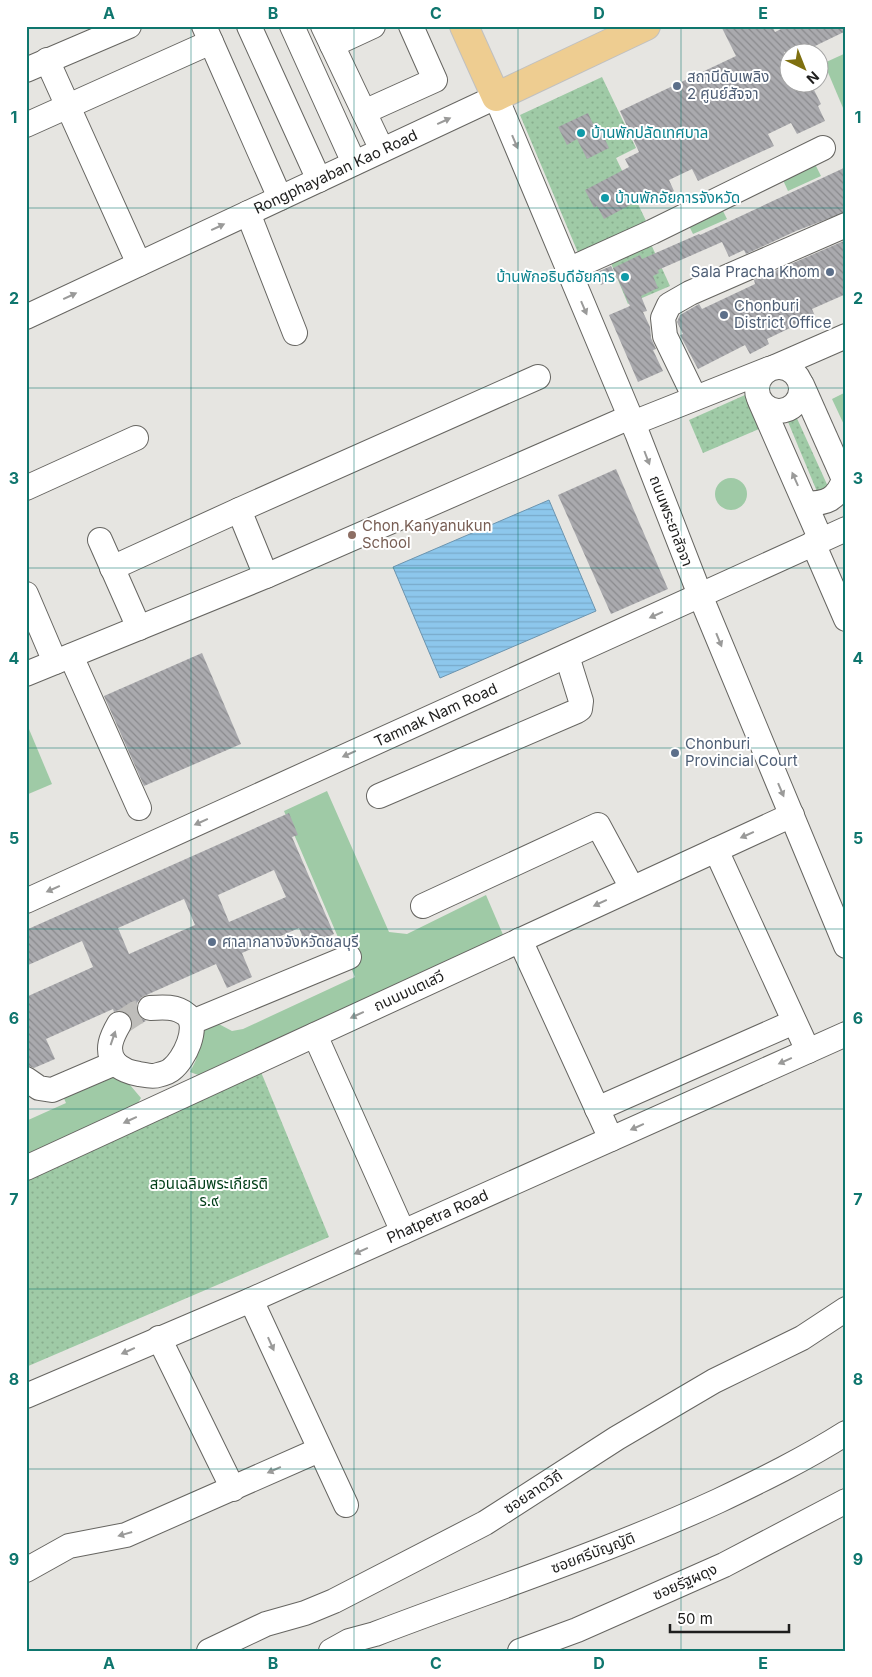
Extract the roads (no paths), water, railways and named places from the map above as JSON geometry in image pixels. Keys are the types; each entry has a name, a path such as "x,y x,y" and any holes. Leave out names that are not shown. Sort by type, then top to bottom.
{"main road":[{"path":"464,26 496,97"},
{"name":"Rongphayaban Kao Road","path":"496,97 646,26"}],"street":[{"path":"129,26 37,65 68,106 139,264"},
{"path":"249,26 319,180"},
{"path":"292,26 354,163"},
{"path":"373,26 328,35 382,150"},
{"path":"364,112 435,80 411,26"},
{"path":"26,125 68,106 207,34 280,198"},
{"name":"Rongphayaban Kao Road","path":"26,317 496,97"},
{"name":"ถนนพระยาสัจจา","path":"496,97 631,420 700,595 846,946"},
{"path":"568,270 652,232 823,148"},
{"path":"248,213 295,333"},
{"path":"695,398 665,336 662,318 669,305 690,293 846,225"},
{"path":"26,674 266,576 631,420 695,398 772,368 846,336"},
{"path":"806,504 822,503 832,499 845,482 800,378 790,368 772,368 759,379 757,394 806,504 817,542 846,619"},
{"path":"112,568 538,378"},
{"path":"760,401 765,407 772,410 787,410 799,400 802,385"},
{"path":"26,488 136,438"},
{"path":"239,510 266,576"},
{"name":"Tamnak Nam Road","path":"26,901 846,529"},
{"path":"100,540 139,628"},
{"path":"26,594 63,659 139,808"},
{"path":"379,796 580,709 581,701 566,656"},
{"name":"ถนนมนตเสวี","path":"26,1168 792,815"},
{"path":"423,906 598,825 632,888"},
{"path":"716,850 808,1051"},
{"path":"520,940 611,1139"},
{"path":"192,1022 348,957"},
{"path":"26,1079 39,1088 52,1090 125,1068 156,1076 172,1069 181,1059 189,1043 192,1022 187,1015 178,1010 163,1007 150,1008"},
{"path":"597,1109 794,1022"},
{"path":"120,1024 113,1034 110,1045 111,1055 148,1088 157,1107"},
{"name":"Phatpetra Road","path":"26,1396 251,1300 846,1034"},
{"path":"314,1035 403,1232"},
{"path":"181,1059 180,1070 190,1092"},
{"path":"251,1300 346,1505"},
{"name":"ซอยลาดวิถี","path":"208,1651 266,1624 305,1613 334,1601 485,1523 617,1438 714,1381 802,1338 846,1309"},
{"path":"159,1338 233,1489"},
{"name":"ซอยศรีบัญญัติ","path":"331,1651 349,1642 659,1528 756,1483 846,1433"},
{"path":"26,1570 69,1546 126,1535 319,1450"},
{"name":"ซอยรัฐผดุง","path":"520,1651 577,1630 724,1565 846,1501"}],"water":[{"path":"549,500 596,611 440,678 393,567"}],"tunnel":[{"path":"119,1024 136,1013 150,1008"}],"place":[{"name":"สถานีดับเพลิง 2 ศูนย์สัจจา","path":"677,86"},
{"name":"บ้านพักปลัดเทศบาล","path":"581,133"},
{"name":"บ้านพักอัยการจังหวัด","path":"605,198"},
{"name":"Sala Pracha Khom","path":"830,272"},
{"name":"บ้านพักอธิบดีอัยการ","path":"625,277"},
{"name":"Chonburi District Office","path":"724,315"},
{"name":"Chon Kanyanukun School","path":"352,535"},
{"name":"Chonburi Provincial Court","path":"675,753"},
{"name":"ศาลากลางจังหวัดชลบุรี","path":"212,942"}],"park label":[{"name":"สวนเฉลิมพระเกียรติ ร.๙","path":"209,1192"}]}
